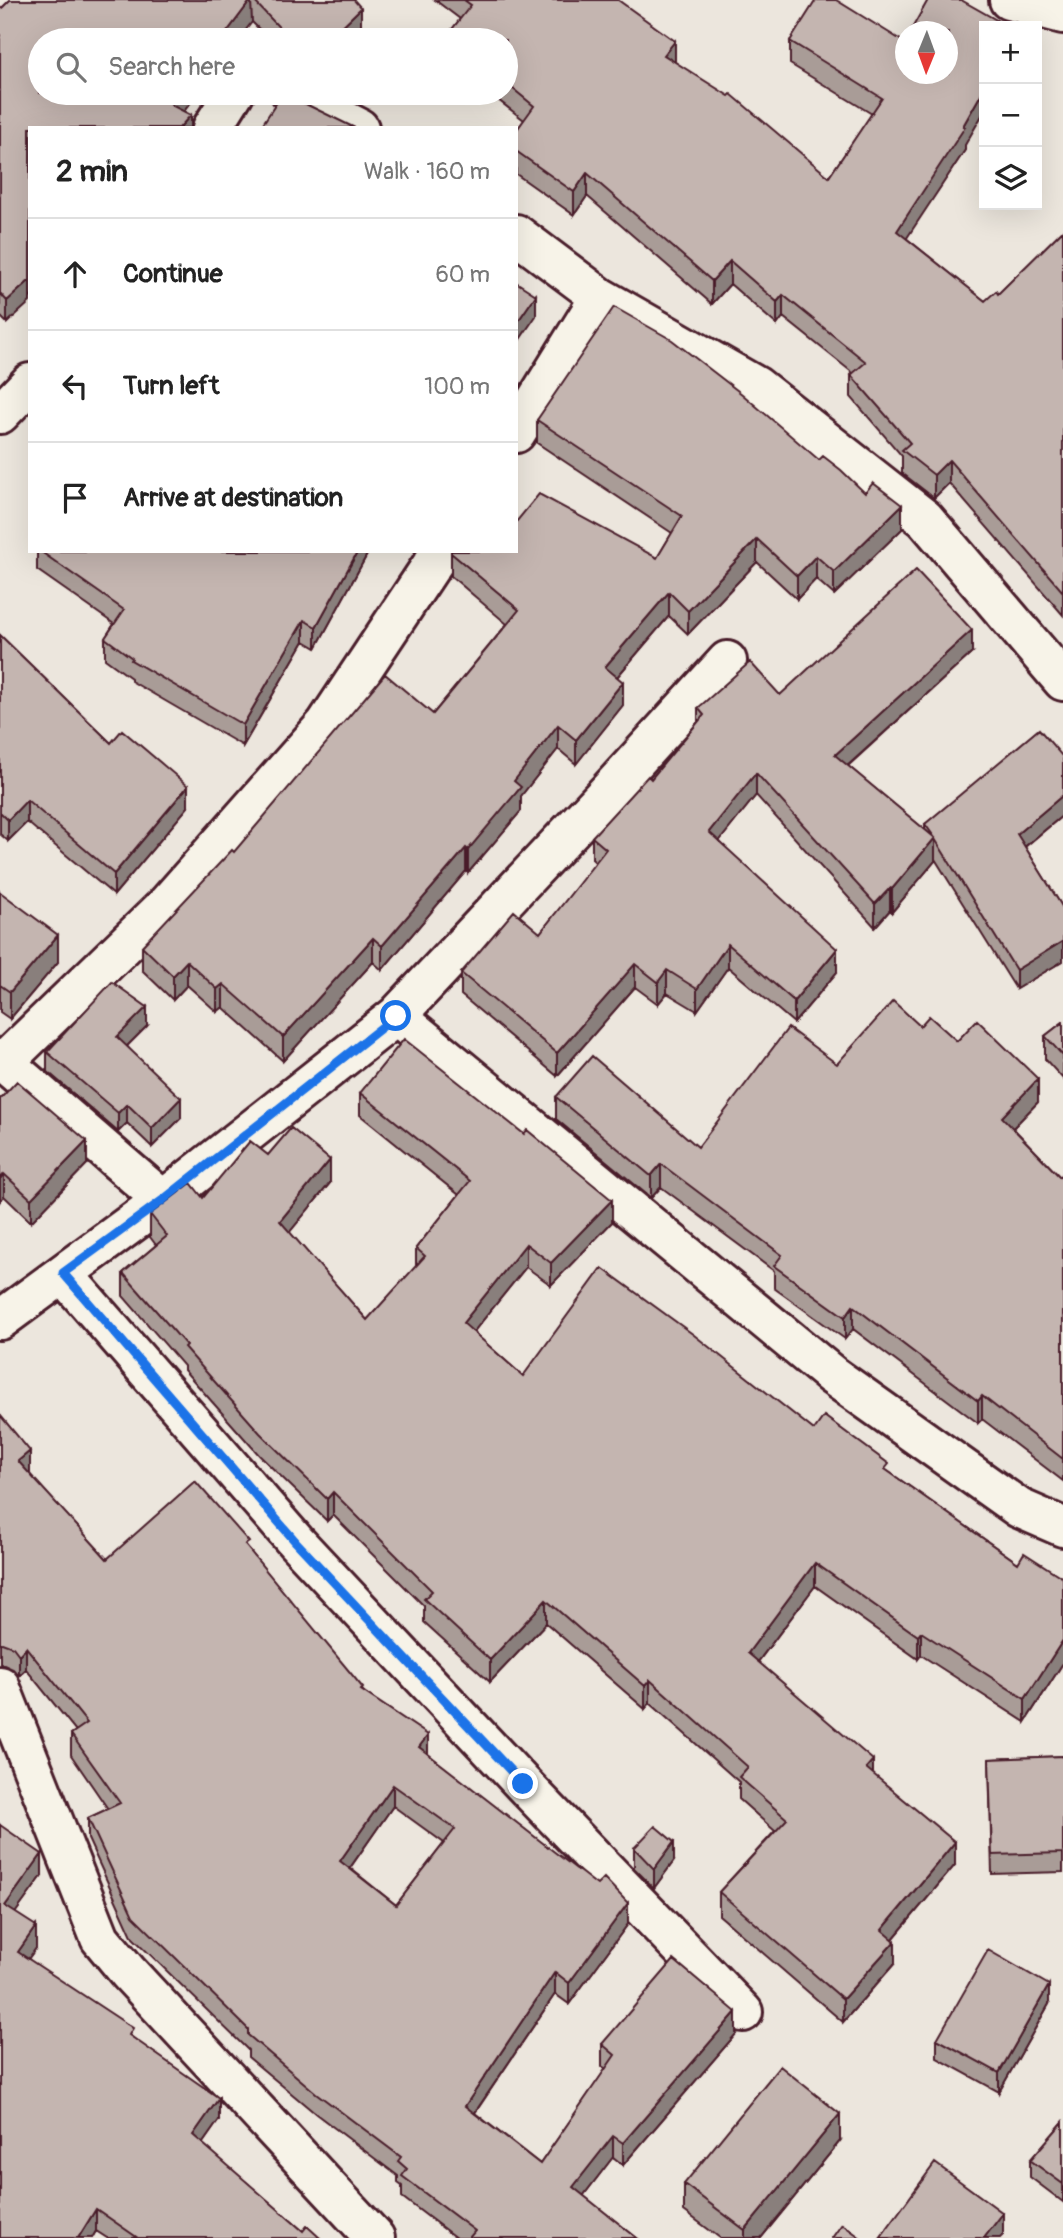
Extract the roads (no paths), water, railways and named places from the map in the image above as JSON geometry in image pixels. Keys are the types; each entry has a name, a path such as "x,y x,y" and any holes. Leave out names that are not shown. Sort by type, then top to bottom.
{"street":[{"path":"1009,0 1063,14"},
{"path":"213,126 226,105"},
{"path":"314,105 355,126"},
{"path":"518,235 600,296 756,386 925,519 1063,681"},
{"path":"518,430 600,296"},
{"path":"0,414 28,385"},
{"path":"163,1200 2,1061 164,907 326,724 440,553"},
{"path":"0,1320 163,1200 396,1016 727,661"},
{"path":"396,1016 832,1376 1018,1508 1063,1527"},
{"path":"63,1273 296,1542 523,1784 743,2012"},
{"path":"0,1686 100,1938 128,1972 375,2238"}]}
